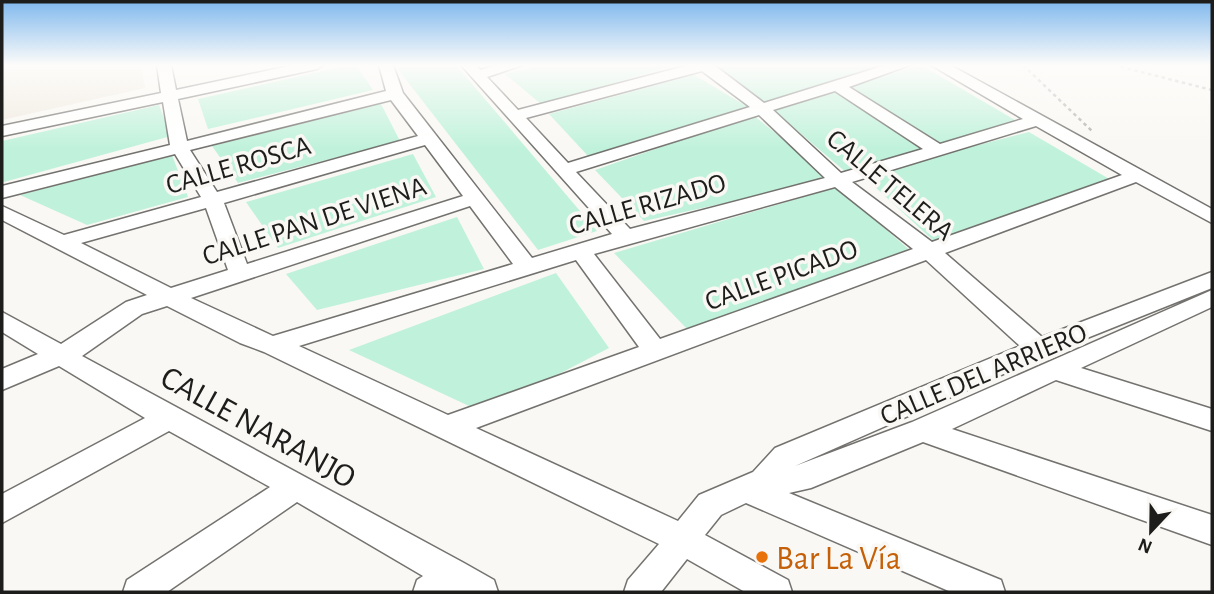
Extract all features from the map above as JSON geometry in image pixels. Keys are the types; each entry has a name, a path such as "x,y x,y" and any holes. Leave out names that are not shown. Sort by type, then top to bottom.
{"street":[{"path":"2,131 179,93"},
{"path":"493,93 626,237"},
{"path":"514,117 603,93"},
{"name":"CALLE TELERA","path":"741,93 838,180 929,251 1047,359"},
{"path":"563,170 809,93"},
{"path":"848,93 937,150"},
{"path":"988,93 1212,217"},
{"path":"2,192 395,94 527,267"},
{"path":"168,95 179,147 212,200 240,273"},
{"name":"CALLE RIZADO","path":"273,345 626,237 838,180 1038,120"},
{"name":"CALLE ROSCA","path":"62,242 428,139"},
{"name":"CALLE PICADO","path":"444,428 1138,175"},
{"name":"CALLE PAN DE VIENA","path":"2,380 78,347 134,307 475,198"},
{"path":"2,212 249,337 273,345 684,540 776,592"},
{"path":"581,251 656,352"},
{"name":"CALLE DEL ARRIERO","path":"754,484 801,478 922,430 1047,359 1212,280"},
{"name":"CALLE DEL ARRIERO","path":"640,592 710,505 754,484 785,457 1212,298"},
{"name":"CALLE NARANJO","path":"2,321 169,418 296,486 441,583 482,592"},
{"path":"1047,359 1212,419"},
{"path":"2,509 169,418"},
{"path":"922,430 1212,530"},
{"path":"754,484 989,592"},
{"path":"139,592 296,486"}],"path":[{"path":"1052,93 1098,137"}],"shaded area":[{"path":"2,93 124,93 2,120"}],"green space":[{"path":"226,93 361,93 208,129 198,99"},
{"path":"416,93 480,93 597,231 538,250"},
{"path":"527,93 580,93 541,104"},
{"path":"628,93 724,93 748,107 589,157 549,114"},
{"path":"748,93 810,93 765,106"},
{"path":"827,93 968,93 1020,123 848,174 772,109"},
{"path":"381,104 400,141 238,183 212,146"},
{"path":"159,105 171,136 4,182 2,178 2,141"},
{"path":"753,115 833,179 644,221 595,170"},
{"path":"1029,132 1111,180 936,243 862,175"},
{"path":"413,154 436,197 278,248 246,202"},
{"path":"172,155 188,197 87,225 20,195"},
{"path":"837,187 913,253 688,330 614,253"},
{"path":"457,217 484,269 317,310 286,274"},
{"path":"556,273 609,348 484,413 349,350"}],"place":[{"name":"Bar La Vía","path":"762,557"}]}
